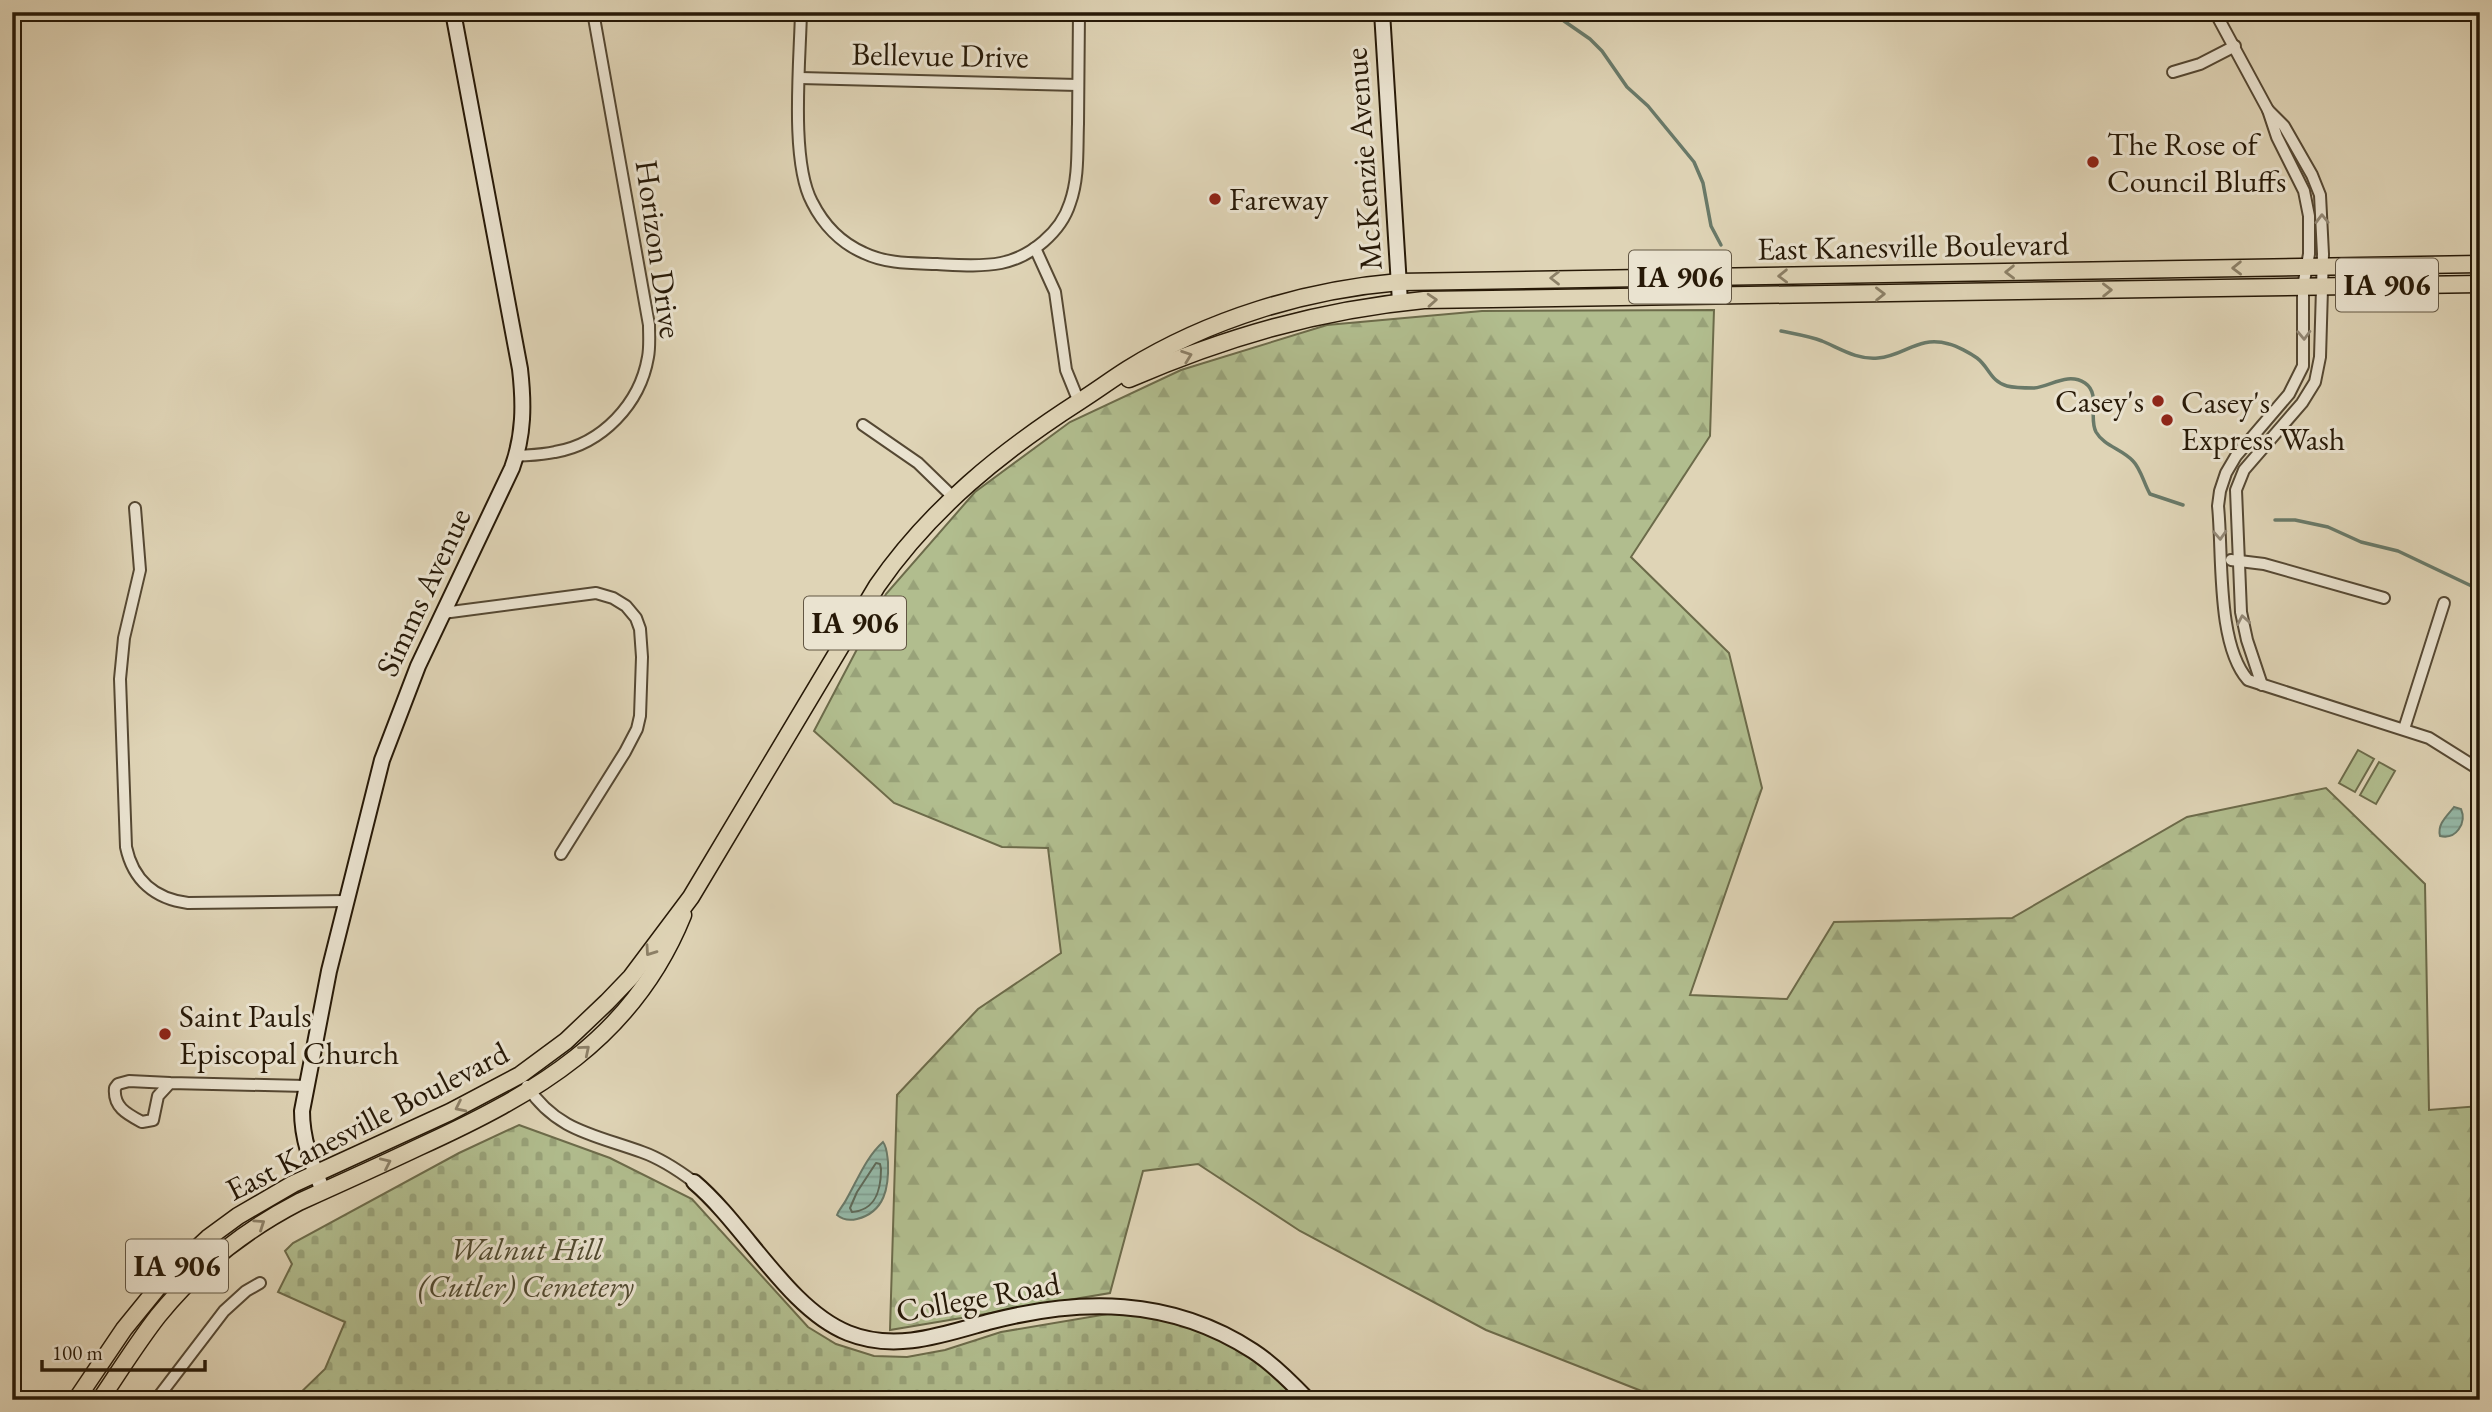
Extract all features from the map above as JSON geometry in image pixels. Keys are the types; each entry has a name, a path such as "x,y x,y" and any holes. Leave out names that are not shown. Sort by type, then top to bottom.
{"main road":[{"name":"East Kanesville Boulevard","path":"76,1400 140,1308 190,1254 254,1205 316,1173 450,1112 520,1075 566,1041 607,1002 631,977 691,897 877,586 911,542 953,497 1011,447 1129,368 1160,352 1254,312 1328,292 1399,282 2480,264"},
{"name":"East Kanesville Boulevard","path":"1079,401 1156,367 1274,326 1325,314 1400,302 2480,284"},
{"name":"East Kanesville Boulevard","path":"100,1400 155,1321 200,1272 243,1236 273,1215 479,1120 530,1091 592,1045 633,1002 666,955 691,897"}],"street":[{"name":"Simms Avenue","path":"323,1191 302,1131 306,1086 329,971 382,760 403,703 516,456 523,420 520,369 453,12"},
{"name":"Horizon Drive","path":"516,456 569,449 603,432 633,398 648,357 649,325 593,12"},
{"path":"801,12 800,156 803,178 811,201 826,224 855,248 882,260 899,263 993,264 1018,258 1035,248 1058,225 1070,204 1077,176 1079,12"},
{"name":"McKenzie Avenue","path":"1382,12 1400,302"},
{"path":"2215,12 2268,110 2277,137 2298,177 2308,203 2309,254 2321,287 2318,372 2302,403 2241,475 2235,504 2243,623 2262,685"},
{"path":"2173,72 2200,64 2235,46"},
{"name":"Bellevue Drive","path":"800,78 1079,85"},
{"path":"1035,248 1055,292 1066,370 1079,401"},
{"path":"2314,267 2303,287 2303,366 2297,382 2236,456 2226,473 2218,499 2225,612 2235,656 2241,672 2248,680 2430,738 2480,770"},
{"path":"863,425 918,463 953,497"},
{"path":"135,508 140,570 124,638 120,679 126,847 134,870 141,881 158,895 173,901 346,901"},
{"path":"12,519 12,558"},
{"path":"2222,560 2264,564 2384,598"},
{"path":"443,613 596,593 613,598 626,606 636,618 642,636 637,729 561,854"},
{"path":"2404,729 2444,603"},
{"name":"College Road","path":"520,1075 530,1091 556,1118 569,1127 643,1152 676,1168 694,1182 714,1199 807,1307 849,1334 885,1341 905,1341 929,1338 1007,1317 1060,1308 1111,1306 1154,1309 1183,1317 1233,1339 1273,1366 1308,1400"},
{"path":"170,1083 158,1096 153,1120 142,1122 127,1114 114,1097 115,1088 125,1081 306,1086"},
{"path":"156,1400 225,1311 246,1291 260,1283"}],"green space":[{"path":"1714,310 1710,436 1631,557 1729,653 1762,788 1690,995 1787,999 1834,922 2012,918 2187,817 2326,788 2425,884 2429,1110 2480,1106 2480,1400 1654,1400 1644,1392 1486,1330 1300,1231 1198,1164 1143,1171 1110,1293 890,1330 897,1095 978,1009 1061,953 1048,848 1002,847 894,803 814,731 886,594 975,492 1070,422 1181,370 1327,325 1482,311"},
{"path":"2358,750 2374,759 2355,792 2339,783"},
{"path":"2379,762 2395,771 2376,804 2360,795"},
{"name":"Walnut Hill (Cutler) Cemetery","path":"519,1125 610,1158 692,1199 808,1327 836,1344 874,1356 907,1357 945,1350 1001,1332 1143,1308 1254,1352 1307,1400 293,1400 325,1369 345,1322 278,1292 292,1264 285,1251 293,1243 459,1153"}],"water":[{"path":"2454,807 2461,809 2461,825 2455,833 2446,837 2440,836 2441,824"},
{"path":"883,1142 887,1151 888,1171 883,1197 874,1211 866,1216 851,1220 842,1218 837,1215 839,1211 867,1162"}],"waterway":[{"path":"1558,12 1564,21 1602,51 1627,87 1648,106 1694,162 1703,183 1711,226 1721,245"},
{"path":"1781,331 1817,339 1849,353 1870,358 1888,356 1929,342 1949,344 1977,358 1997,381 2010,387 2034,388 2066,379 2079,380 2085,383 2092,393 2093,420 2099,437 2133,461 2150,494 2183,505"},
{"path":"2275,520 2295,520 2328,527 2361,542 2398,551 2480,590"}],"place":[{"name":"The Rose of Council Bluffs","path":"2093,162"},
{"name":"Fareway","path":"1215,199"},
{"name":"Casey's","path":"2158,401"},
{"name":"Casey's Express Wash","path":"2167,420"},
{"name":"Saint Pauls Episcopal Church","path":"165,1034"}]}
